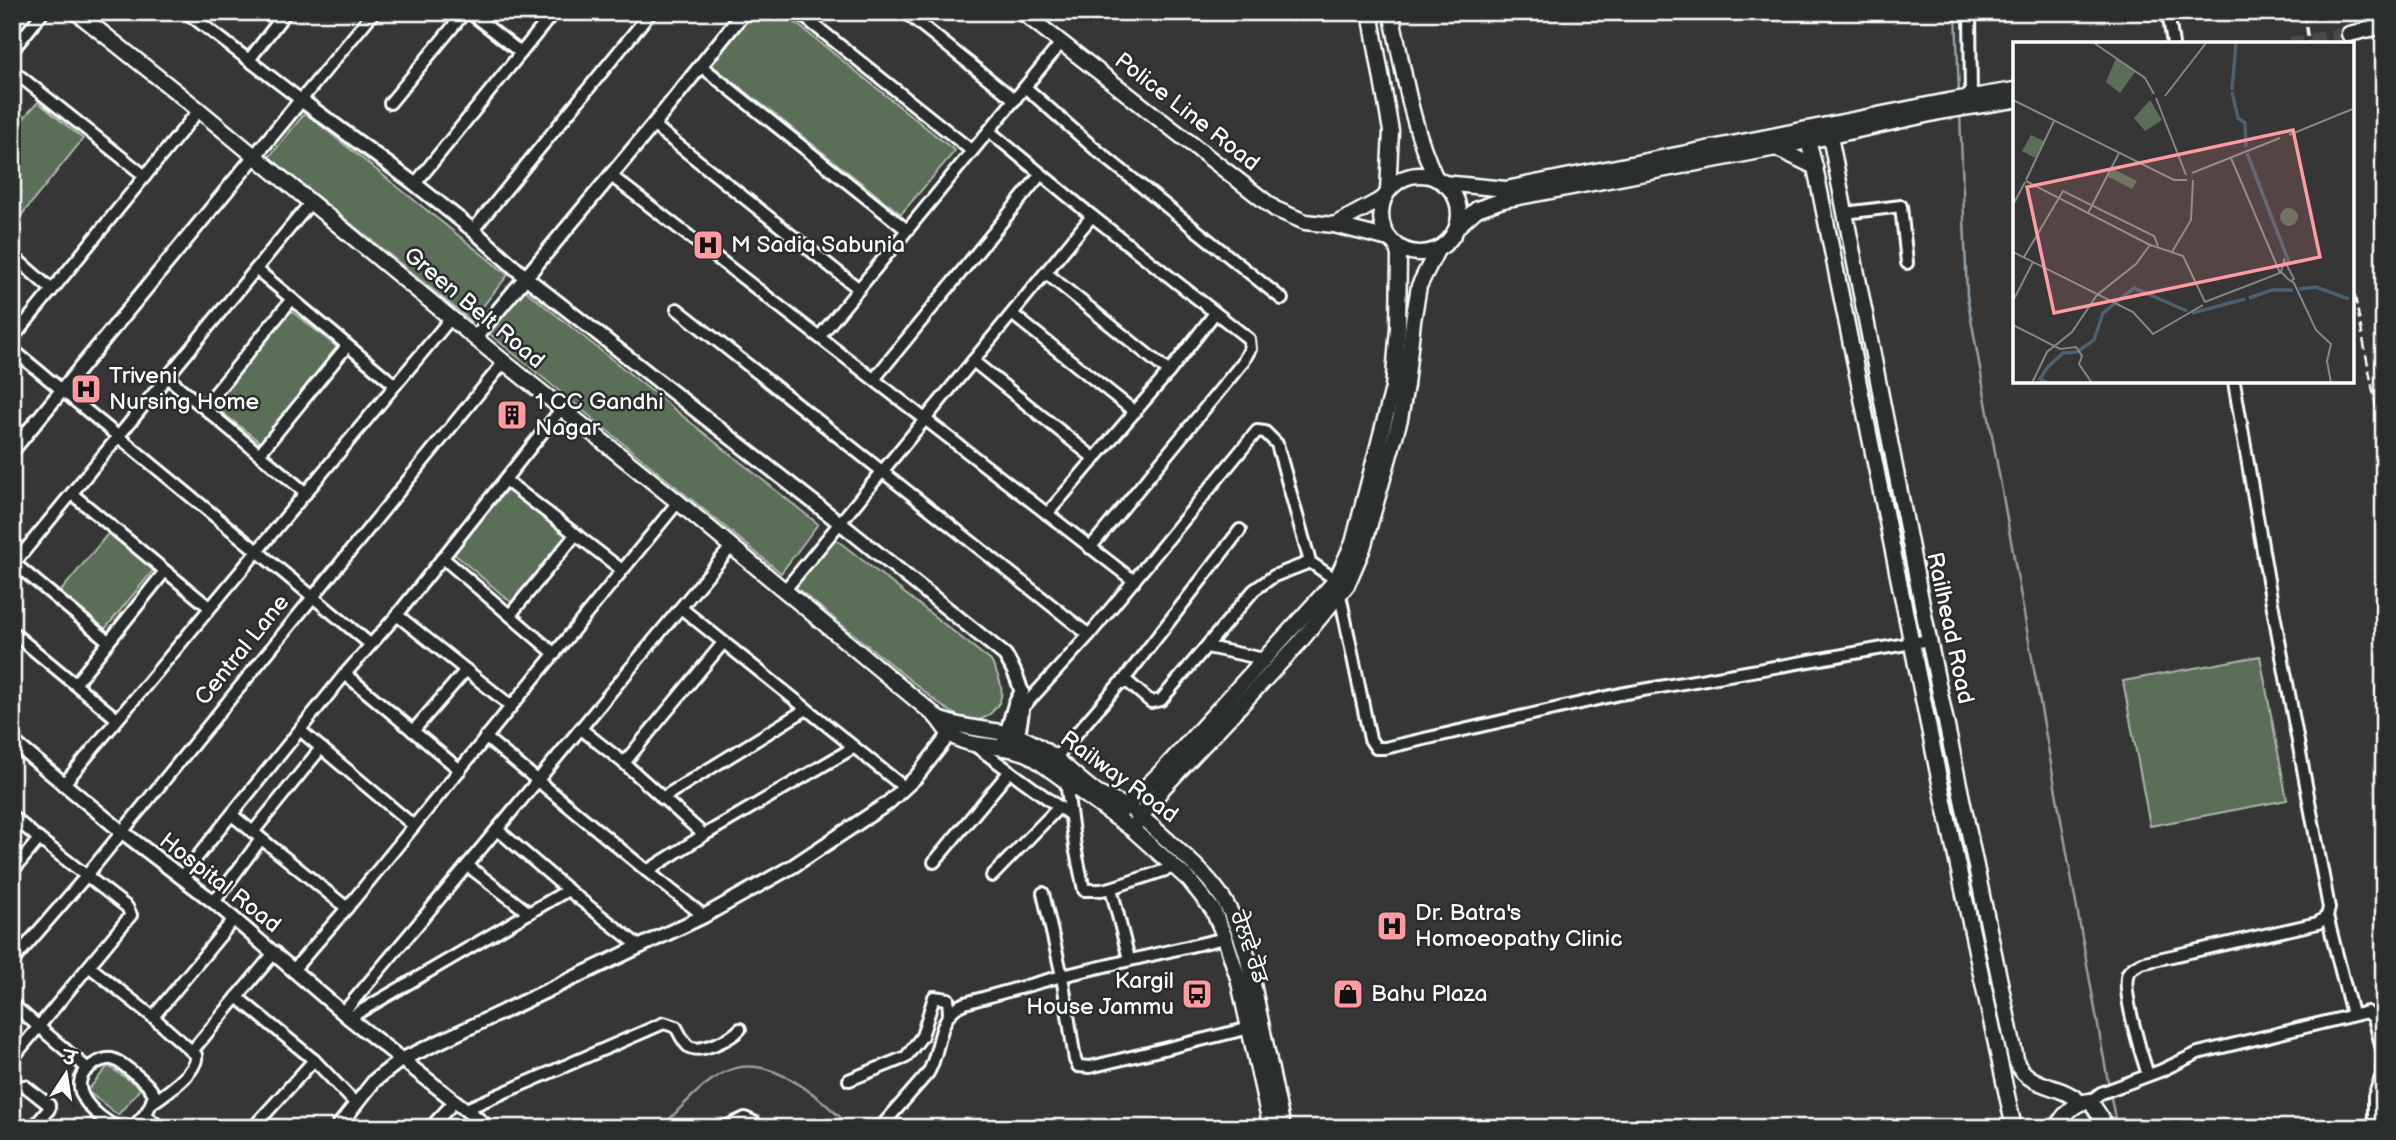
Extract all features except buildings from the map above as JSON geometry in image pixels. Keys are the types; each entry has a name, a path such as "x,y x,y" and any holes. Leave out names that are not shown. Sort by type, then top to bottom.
{"main road":[{"name":"Green Belt Road","path":"76,12 200,110 940,719"},
{"name":"Police Line Road","path":"1022,12 1275,209 1305,222 1334,225 1393,241"},
{"path":"1051,764 1066,782 1120,811 1164,769 1264,659 1338,588 1353,543 1393,388 1398,328 1399,257 1382,222 1391,131 1370,12"},
{"path":"1391,12 1407,97 1422,148 1439,181 1457,200 1458,226"},
{"path":"2384,26 2352,38 2384,36"},
{"path":"1829,131 1850,132 2013,90"},
{"path":"1968,101 2013,100"},
{"path":"1334,225 1386,195 1404,179 1421,175 1439,181 1506,188 1806,136 1947,108"},
{"name":"Railhead Road","path":"1829,131 1928,640 2017,1064 2027,1077 2040,1084 2090,1099"},
{"path":"1835,160 1850,132"},
{"path":"1393,241 1405,250 1422,253 1437,250 1477,209 1503,200 1776,148 1806,136"},
{"name":"Railhead Road","path":"1806,136 1815,167 1941,788 2014,1128"},
{"path":"1776,148 1815,167"},
{"name":"Railway Road","path":"1137,823 1163,788 1290,653 1338,588 1352,575 1363,548 1400,419 1419,286 1437,250"},
{"name":"Railway Road","path":"940,719 953,730 1038,746 1051,764 1097,793 1203,871 1229,906 1240,929 1283,1128"},
{"path":"953,730 969,742 1011,742"},
{"path":"1941,788 1960,785"},
{"name":"ਰੇਲਵੇ ਰੋਡ","path":"1137,823 1213,910 1225,937 1251,1028 1271,1128"},
{"path":"2056,1128 2062,1119 2090,1099 2105,1128"}],"street":[{"path":"12,51 43,12"},
{"path":"186,12 415,184 473,230 524,276 1005,655 1017,676 1024,706"},
{"path":"249,60 286,12"},
{"path":"390,103 467,12 520,53"},
{"path":"415,184 554,12"},
{"path":"473,230 651,12"},
{"path":"475,338 744,12"},
{"path":"798,12 972,151"},
{"path":"905,12 1015,100"},
{"path":"1968,101 1970,12"},
{"path":"2168,12 2173,42"},
{"path":"12,451 302,100 369,14"},
{"path":"820,336 1061,43"},
{"path":"701,66 907,230"},
{"path":"12,70 145,176"},
{"path":"1025,87 1094,148 1282,299"},
{"path":"12,339 200,110"},
{"path":"653,125 859,289"},
{"path":"989,131 1249,339 1247,355 1090,548"},
{"path":"874,378 1041,174"},
{"path":"610,175 1134,581"},
{"path":"108,641 13,564 311,202"},
{"path":"1845,213 1897,204 1901,206 1907,263"},
{"path":"784,591 1092,216"},
{"path":"12,255 52,290"},
{"path":"256,270 395,385"},
{"path":"1046,272 1169,372"},
{"path":"204,407 292,299"},
{"path":"677,309 1088,635"},
{"path":"1047,514 1169,372 1215,313"},
{"path":"1012,314 1135,412"},
{"path":"63,785 451,318"},
{"path":"260,453 348,346"},
{"path":"12,349 370,643"},
{"path":"973,361 1095,458"},
{"name":"Central Lane","path":"12,962 87,875 503,362"},
{"path":"167,377 306,493"},
{"path":"2234,383 2270,592 2329,902 2327,916 2352,1014"},
{"path":"181,877 370,643 397,615 562,408"},
{"path":"1011,742 1024,706 1134,581 1252,433 1259,430 1277,444 1310,562 1338,588 1370,739 1376,748 1619,694 1928,640"},
{"path":"505,480 622,570"},
{"path":"72,494 209,607"},
{"path":"294,969 347,908 678,502"},
{"path":"1051,764 1123,681 1240,530"},
{"path":"510,615 576,534"},
{"path":"346,1015 731,547"},
{"path":"443,558 555,654"},
{"path":"1123,681 1151,702 1157,702 1254,590 1274,576 1310,562"},
{"path":"75,684 165,572"},
{"path":"681,608 905,788"},
{"path":"397,615 511,706"},
{"path":"12,632 117,719"},
{"path":"624,764 723,643"},
{"path":"1207,647 1264,659"},
{"path":"413,731 466,670"},
{"path":"345,674 460,770"},
{"path":"1011,742 1015,704 1022,690"},
{"path":"662,798 805,710"},
{"path":"581,729 704,835"},
{"path":"337,1128 376,1080 401,1060 704,916 827,846 905,788 953,730"},
{"path":"301,731 414,826"},
{"path":"485,737 704,916"},
{"name":"Hospital Road","path":"12,741 63,785 275,952 401,1060 489,1128"},
{"path":"969,742 1070,815"},
{"path":"214,902 257,835 321,748"},
{"path":"647,871 853,748"},
{"path":"934,862 1010,771"},
{"path":"1066,782 1082,888 1089,891 1111,888 1175,867"},
{"path":"992,876 1059,807"},
{"path":"12,816 127,907 131,915 12,1059"},
{"path":"232,816 347,908"},
{"path":"498,830 639,946"},
{"path":"12,872 39,839"},
{"path":"468,866 529,913"},
{"path":"1111,888 1129,959"},
{"path":"346,1015 568,890"},
{"path":"1043,893 1062,976 1078,1066 1090,1067 1133,1058 1251,1028"},
{"path":"2148,1075 2127,992 2128,974 2133,967 2141,963 2300,929 2318,923 2327,916"},
{"path":"153,1017 234,919"},
{"path":"949,1013 965,1003 1062,976 1225,937"},
{"path":"192,1051 275,952"},
{"path":"90,967 153,1017 197,1058 194,1066 152,1104 131,1128"},
{"path":"237,997 314,1060 355,1103"},
{"path":"849,1080 906,1057 922,1036 933,999 941,997 950,1001 949,1013 932,1066 880,1128"},
{"path":"12,1004 88,1069"},
{"path":"2090,1099 2198,1053 2367,1012 2374,1018 2383,1053 2382,1075 2374,1096 2374,1128"},
{"path":"466,1109 664,1023 676,1027 686,1045 697,1049 729,1038 740,1029"},
{"path":"118,1128 84,1100 80,1093 79,1082 88,1069 103,1060 119,1062 151,1088 154,1094 152,1104"},
{"path":"256,1128 258,1122 314,1060"},
{"path":"12,1095 16,1086 30,1089 49,1105 49,1109 33,1128"},
{"path":"430,1128 455,1101"},
{"path":"145,1115 161,1128"},
{"path":"723,1128 745,1118 754,1122 758,1128"}],"green space":[{"path":"743,12 782,12 955,151 901,214 704,59"},
{"path":"38,102 83,139 12,227 12,131"},
{"path":"305,113 508,275 471,321 269,157"},
{"path":"521,287 818,524 781,573 486,331"},
{"path":"290,310 337,347 261,443 214,406"},
{"path":"510,486 568,535 511,602 453,553"},
{"path":"111,530 156,567 105,629 60,592"},
{"path":"833,537 991,661 1000,680 1002,693 997,706 990,714 981,719 968,720 949,711 793,585"},
{"path":"2260,656 2287,800 2150,826 2123,681"},
{"path":"108,1066 141,1088 118,1115 87,1091"}],"waterway":[{"path":"1956,12 1959,95"},
{"path":"1960,112 1967,296 2109,1087"},
{"path":"661,1128 716,1077 736,1068 751,1067 767,1069 799,1084 851,1128"},
{"path":"2110,1093 2117,1128"}],"tunnel":[{"path":"2302,42 2349,34"}],"railway":[{"path":"2304,12 2309,42"},
{"path":"2354,292 2384,449"}],"place":[{"name":"M Sadiq Sabunia","path":"708,245"},
{"name":"Triveni Nursing Home","path":"86,389"},
{"name":"1 CC Gandhi Nagar","path":"512,415"},
{"name":"Dr. Batra's Homoeopathy Clinic","path":"1392,926"},
{"name":"Kargil House Jammu","path":"1197,994"},
{"name":"Bahu Plaza","path":"1348,994"}]}
